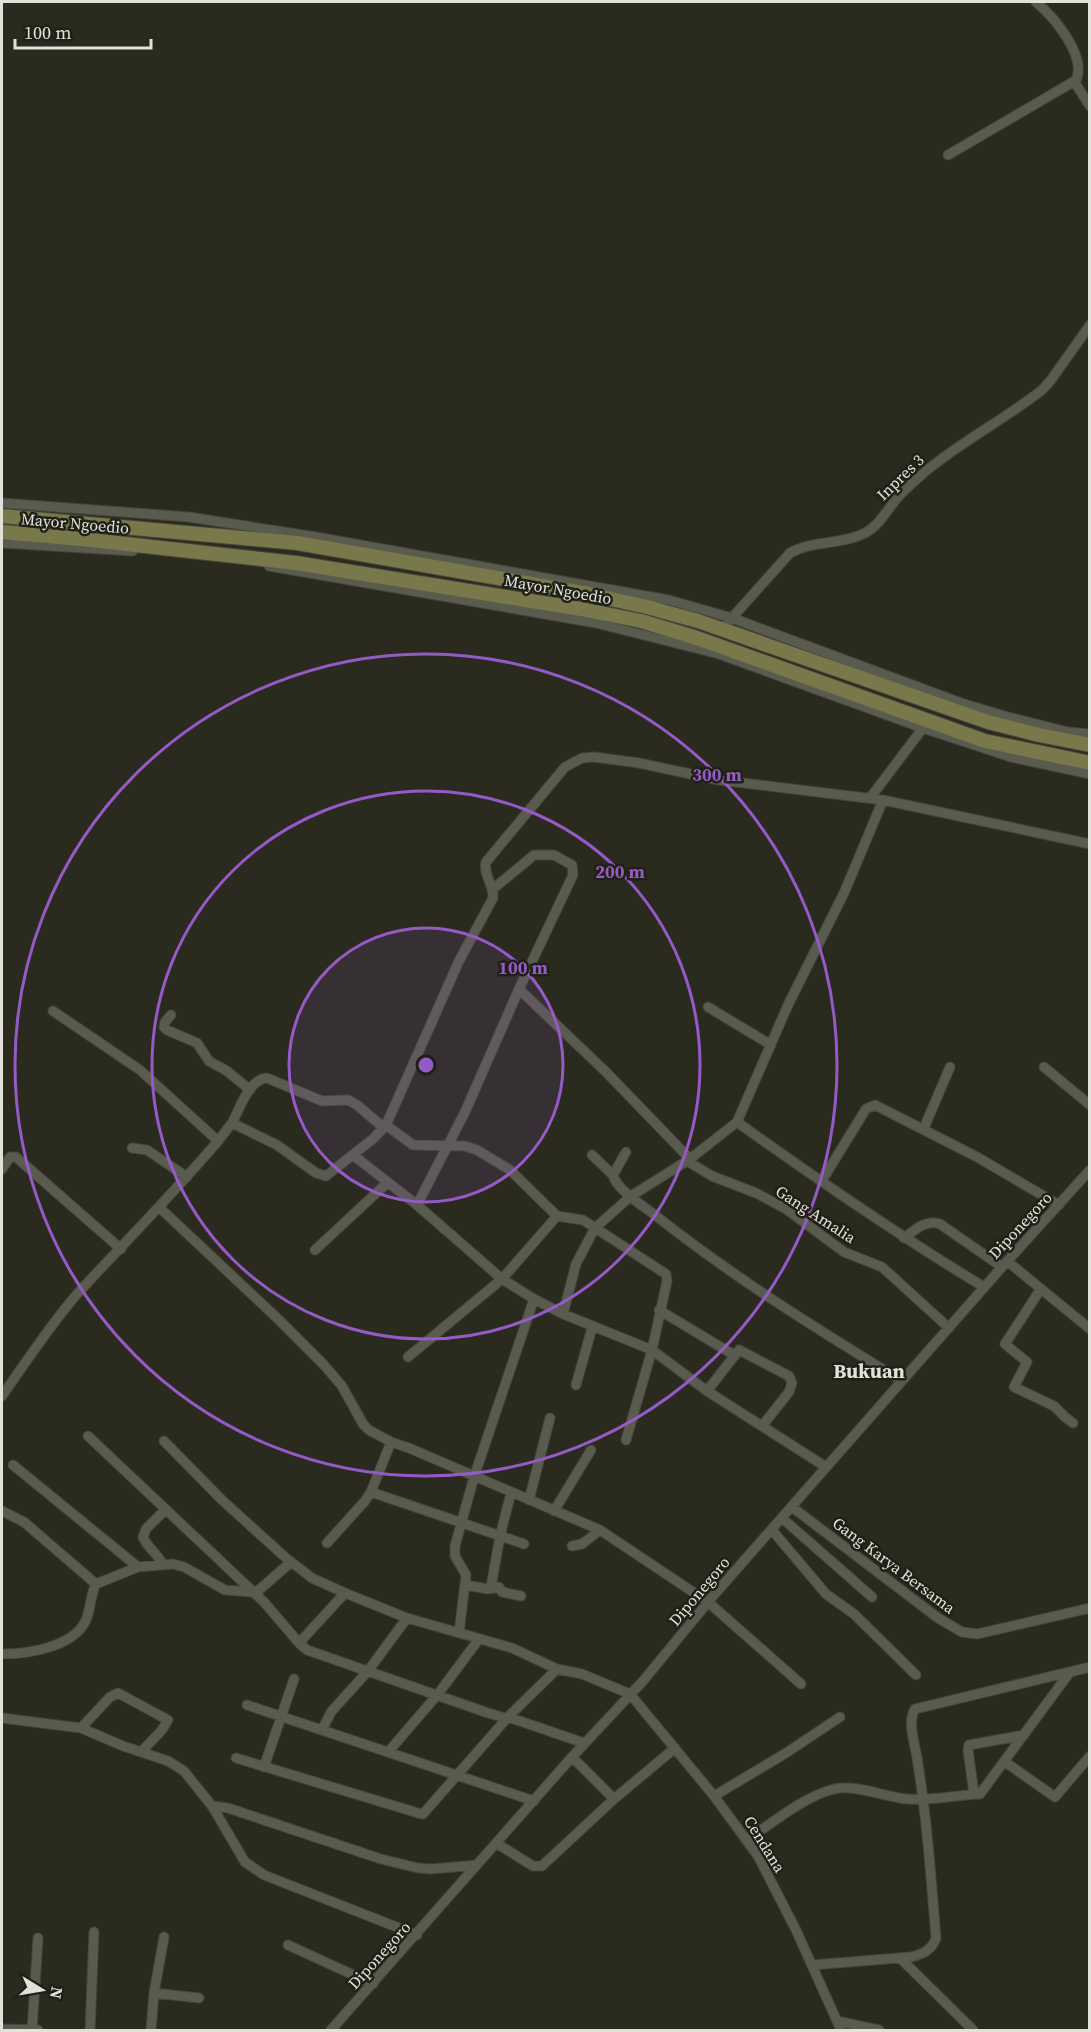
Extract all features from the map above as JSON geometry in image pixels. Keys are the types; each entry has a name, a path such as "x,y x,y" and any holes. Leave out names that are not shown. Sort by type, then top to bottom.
{"street":[{"path":"948,155 1075,82 1078,67 1067,38 1056,21 1036,2"},
{"path":"1075,82 1089,106"},
{"name":"Inpres 3","path":"722,629 790,553 800,548 858,536 874,527 901,493 926,471 1042,390 1089,325"},
{"path":"2,503 189,517 658,598 732,618 961,703 1068,732 1089,734"},
{"name":"Mayor Ngoedio","path":"2,516 297,543 589,594 655,609 722,629 988,722 1089,745"},
{"name":"Mayor Ngoedio","path":"2,532 81,538 296,563 631,619 697,638 985,741 1089,763"},
{"path":"2,543 153,552 263,565 596,622 718,654 918,736 1089,774"},
{"path":"870,798 918,736"},
{"path":"232,1123 278,1145 323,1176 328,1175 353,1155 385,1126 459,961 493,898 493,889 485,872 488,858 566,767 582,758 606,758 700,777 883,800 1089,843"},
{"path":"563,1314 576,1264 595,1228 631,1196 688,1160 737,1122 793,996 844,894 883,800"},
{"path":"417,1205 465,1112 519,989 573,875 573,867 554,855 534,855 493,889"},
{"name":"Gang Amalia","path":"519,989 600,1066 688,1160 712,1176 756,1193 786,1209 844,1252 882,1267 949,1328"},
{"path":"708,1006 771,1045"},
{"path":"53,1011 140,1070 218,1141"},
{"path":"171,1015 165,1022 164,1027 167,1030 196,1043 209,1061 227,1071 250,1090"},
{"path":"924,1128 950,1067"},
{"path":"1044,1067 1089,1106"},
{"path":"2,1396 77,1294 160,1208 218,1141 232,1123 257,1080 267,1078 318,1100 348,1100 412,1144 471,1148 497,1161 516,1175 557,1216 580,1219 666,1274 667,1281 652,1350 626,1440"},
{"path":"822,1182 868,1107 880,1106 924,1128 1059,1205"},
{"path":"737,1122 904,1238 984,1287"},
{"path":"132,1148 147,1150 187,1177"},
{"path":"613,1175 626,1152"},
{"path":"353,1155 417,1205 502,1279 534,1299 592,1328 652,1350 707,1391 826,1467"},
{"path":"592,1155 631,1196 678,1234 805,1321 902,1381"},
{"path":"2,1169 10,1158 16,1157 121,1249"},
{"name":"Diponegoro","path":"332,2031 1089,1170"},
{"path":"315,1250 387,1183"},
{"path":"160,1208 324,1365 342,1386 363,1424 369,1430 391,1442 600,1530 708,1602 801,1684"},
{"path":"408,1357 502,1279 557,1216"},
{"path":"904,1238 928,1222 940,1224 1004,1264 1089,1329"},
{"path":"1040,1290 1005,1344 1027,1362 1014,1387 1054,1406 1073,1423"},
{"path":"459,1633 466,1575 455,1552 474,1477 534,1299"},
{"path":"659,1310 734,1355"},
{"path":"576,1385 592,1328"},
{"path":"707,1391 739,1350 789,1376 792,1383 789,1392 762,1426"},
{"path":"529,1500 550,1418"},
{"path":"88,1436 264,1602 299,1643 309,1651 584,1743"},
{"path":"164,1441 222,1500 312,1578 406,1618 512,1648 557,1669 582,1674 630,1694"},
{"path":"327,1543 371,1492 391,1442"},
{"path":"554,1511 591,1450"},
{"path":"13,1464 138,1567"},
{"path":"371,1492 524,1544"},
{"path":"491,1587 500,1536 511,1493"},
{"name":"Gang Karya Bersama","path":"792,1506 938,1618 962,1632 977,1634 1089,1608"},
{"path":"162,1564 160,1558 142,1537 146,1529 165,1510"},
{"path":"2,1511 24,1522 96,1584"},
{"path":"782,1518 872,1597"},
{"path":"572,1546 582,1544 600,1530"},
{"path":"772,1530 826,1594 854,1614 916,1675"},
{"path":"96,1584 138,1567 162,1564 184,1567 225,1590 252,1592 259,1590 291,1562"},
{"path":"2,1654 20,1653 53,1645 76,1634 86,1619 96,1584"},
{"path":"465,1585 488,1589 499,1587 502,1592 521,1596"},
{"path":"299,1643 345,1593"},
{"path":"322,1730 331,1712 368,1671 406,1618"},
{"path":"389,1751 438,1694 479,1639"},
{"path":"812,1965 901,1959 926,1952 936,1938 924,1800 912,1729 912,1715 915,1709 1089,1667"},
{"path":"236,1758 420,1814 425,1812 508,1717 557,1669"},
{"path":"747,1840 806,1802 842,1787 906,1799 924,1800 981,1793 1070,1672"},
{"path":"264,1767 294,1679"},
{"path":"81,1728 110,1696 118,1693 168,1720 162,1730 141,1752"},
{"name":"Cendana","path":"630,1694 747,1840 774,1887 841,2031"},
{"path":"248,1705 534,1801"},
{"path":"714,1796 786,1753 840,1717"},
{"path":"2,1718 81,1728 168,1761 184,1771 212,1806 238,1852 250,1867 264,1875 417,1935"},
{"path":"974,1794 969,1745 1024,1735"},
{"path":"496,1843 533,1866 539,1867 675,1748"},
{"path":"1005,1762 1055,1797 1089,1756"},
{"path":"572,1757 615,1799"},
{"path":"212,1806 228,1808 381,1859 418,1868 477,1865"},
{"path":"90,2031 94,1932"},
{"path":"151,2031 154,1993 164,1937"},
{"path":"32,2030 38,1938"},
{"path":"288,1945 373,1984"},
{"path":"901,1959 974,2031"},
{"path":"154,1993 199,1998"},
{"path":"837,2021 879,2031"},
{"path":"2,2029 38,2031"}],"district":[{"name":"Bukuan","path":"869,1371"}]}
